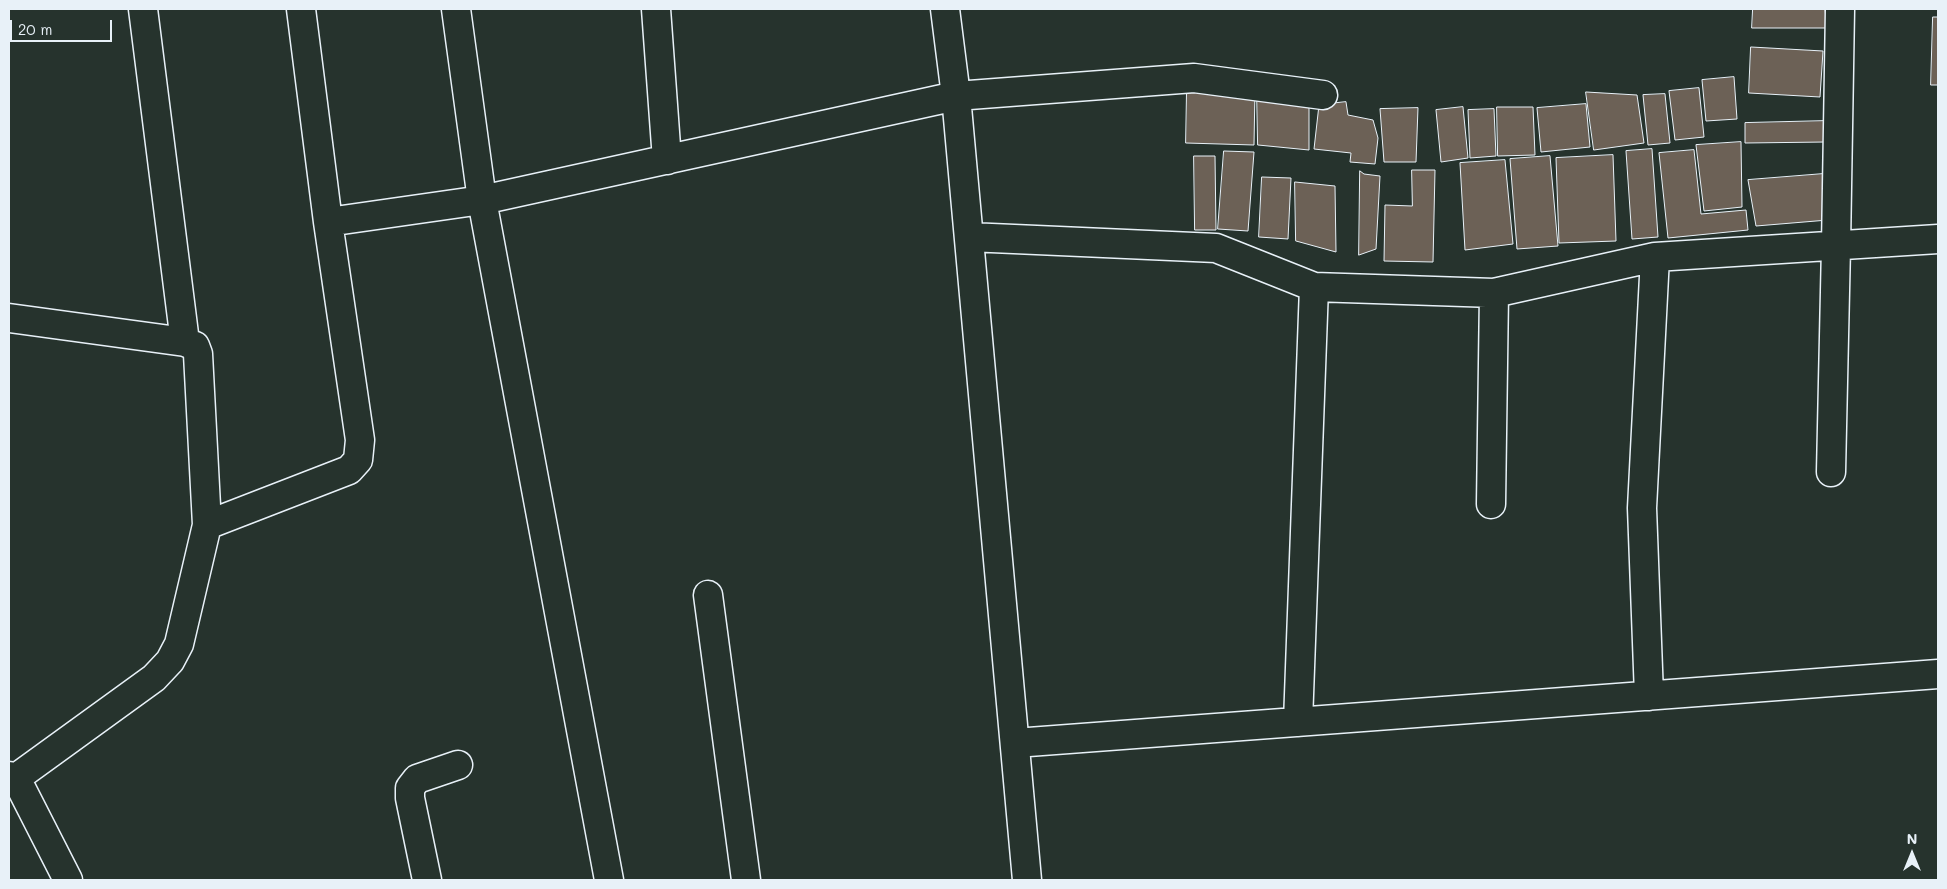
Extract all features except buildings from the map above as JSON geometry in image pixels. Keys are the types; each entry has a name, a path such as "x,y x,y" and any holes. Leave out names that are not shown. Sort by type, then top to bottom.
{"street":[{"path":"143,9 185,342"},
{"path":"207,525 349,470 358,460 360,440 328,222 301,9"},
{"path":"456,9 482,200 609,880"},
{"path":"656,9 667,160"},
{"path":"946,9 969,237 1026,880"},
{"path":"1831,472 1840,9"},
{"path":"328,222 482,200 956,96 1194,78 1323,95"},
{"path":"969,237 1216,248 1314,287 1494,292 1655,257 1938,239"},
{"path":"1648,696 1642,508 1655,257"},
{"path":"1298,722 1314,287"},
{"path":"1491,504 1494,292"},
{"path":"9,318 185,342 195,346 198,354 207,525 179,644 170,661 154,678 12,777 68,880"},
{"path":"708,595 746,880"},
{"path":"1015,743 1938,674"},
{"path":"427,880 410,798 410,788 417,779 458,765"}]}
